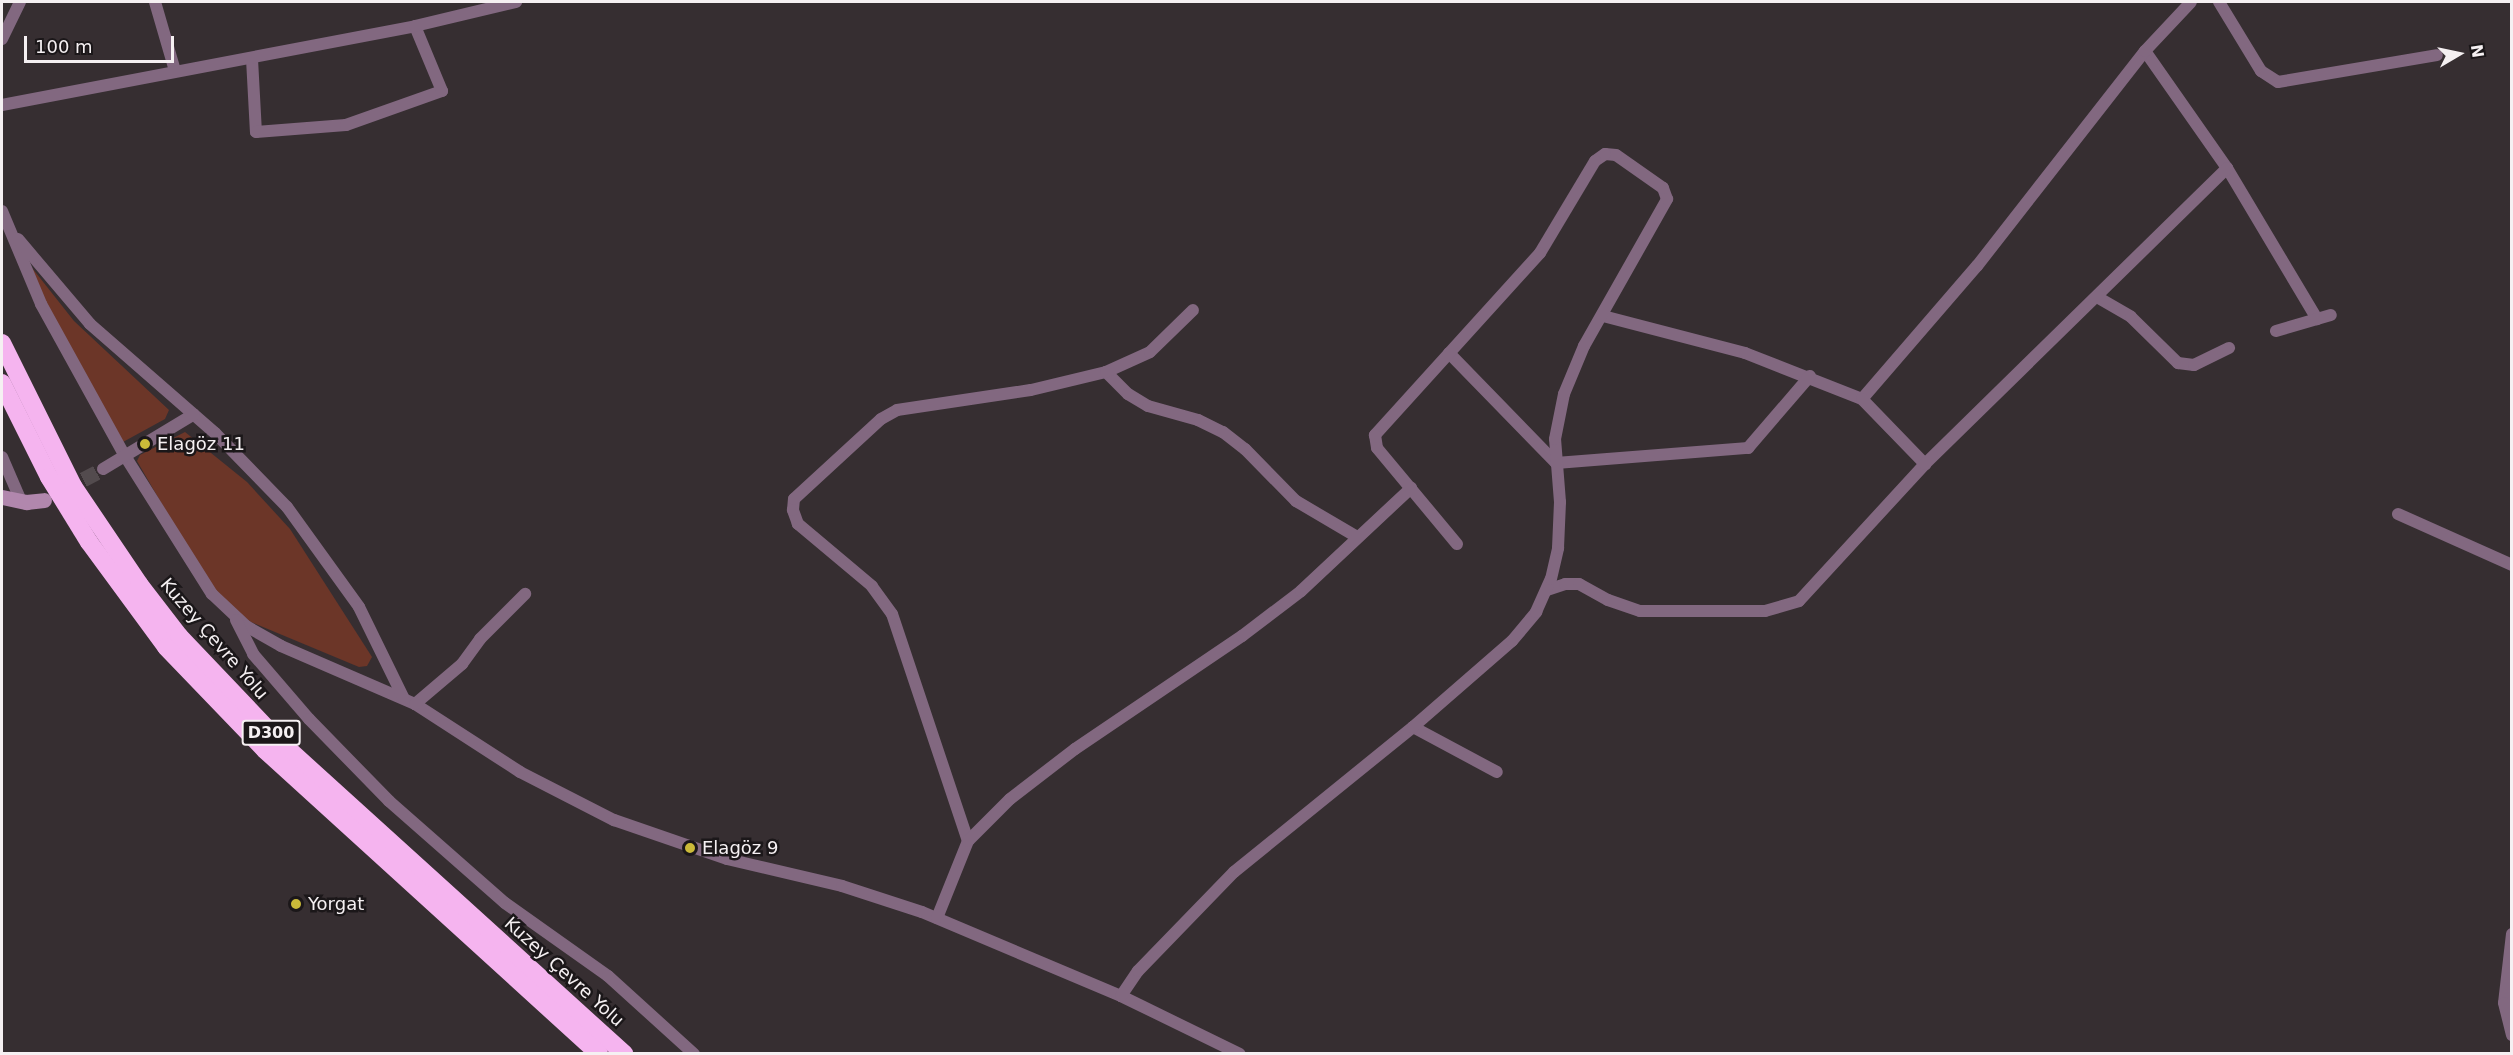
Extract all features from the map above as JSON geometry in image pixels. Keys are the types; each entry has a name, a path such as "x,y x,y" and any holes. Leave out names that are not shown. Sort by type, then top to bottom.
{"highway":[{"name":"Kuzey Çevre Yolu","path":"2,343 73,486 139,584 179,636 277,739 624,1053"},
{"name":"Kuzey Çevre Yolu","path":"2,383 48,477 83,532 166,647 265,750 599,1053"}],"street":[{"path":"2,39 20,2"},
{"path":"155,2 175,71"},
{"path":"467,14 470,2"},
{"path":"2,105 415,26 516,2"},
{"path":"1862,399 1977,266 2145,51 2190,2"},
{"path":"2219,2 2260,71 2278,82 2437,55"},
{"path":"252,58 256,132 277,134 346,125 442,91 415,26"},
{"path":"2145,51 2227,168 2316,319"},
{"path":"1121,996 1138,970 1234,872 1413,727 1512,641 1536,612 1547,590 1559,538 1557,425 1564,394 1584,346 1668,199 1660,185 1611,154 1595,161 1554,236 1375,435 1377,448 1457,544"},
{"path":"1547,590 1559,585 1579,584 1608,600 1640,610 1784,608 1805,596 1925,464 2227,168"},
{"path":"3,216 45,275 90,324 194,414 264,482 320,549 373,633 410,702"},
{"path":"3,216 41,304 125,456 212,594 234,616 269,640 410,702 520,772 640,831 727,859 866,893 937,918 1121,996 1240,1053"},
{"path":"2097,297 2131,317 2178,363 2194,364 2229,348"},
{"path":"968,841 892,614 872,586 798,524 793,510 794,499 897,410 1031,390 1106,372 1150,352 1193,310"},
{"path":"2276,331 2331,315"},
{"path":"1603,316 1745,353 1810,376 1862,399 1925,464"},
{"path":"1449,353 1556,463"},
{"path":"1106,372 1128,394 1148,406 1191,418 1223,432 1245,449 1296,501 1357,537"},
{"path":"1556,463 1748,448 1810,376"},
{"path":"103,469 194,414"},
{"path":"2,457 21,501"},
{"path":"937,918 968,841 1010,799 1075,749 1301,591 1411,488"},
{"path":"2,497 21,501 44,500"},
{"path":"2398,514 2511,565"},
{"path":"410,702 462,664 480,639 525,594"},
{"path":"234,616 253,654 309,719 389,801 505,903 608,976 694,1053"},
{"path":"1413,727 1497,772"},
{"path":"2511,934 2504,1003 2511,1035"}],"shaded area":[{"path":"25,259 74,321 169,410 165,419 123,442 43,305"},
{"path":"185,432 247,482 290,529 372,657 367,666 359,667 251,622 230,607 204,577 137,461 140,455"}],"tunnel":[{"path":"63,490 103,469"}],"place":[{"name":"Elagöz 11","path":"145,444"},
{"name":"Elagöz 9","path":"690,848"},
{"name":"Yorgat","path":"296,904"}]}
